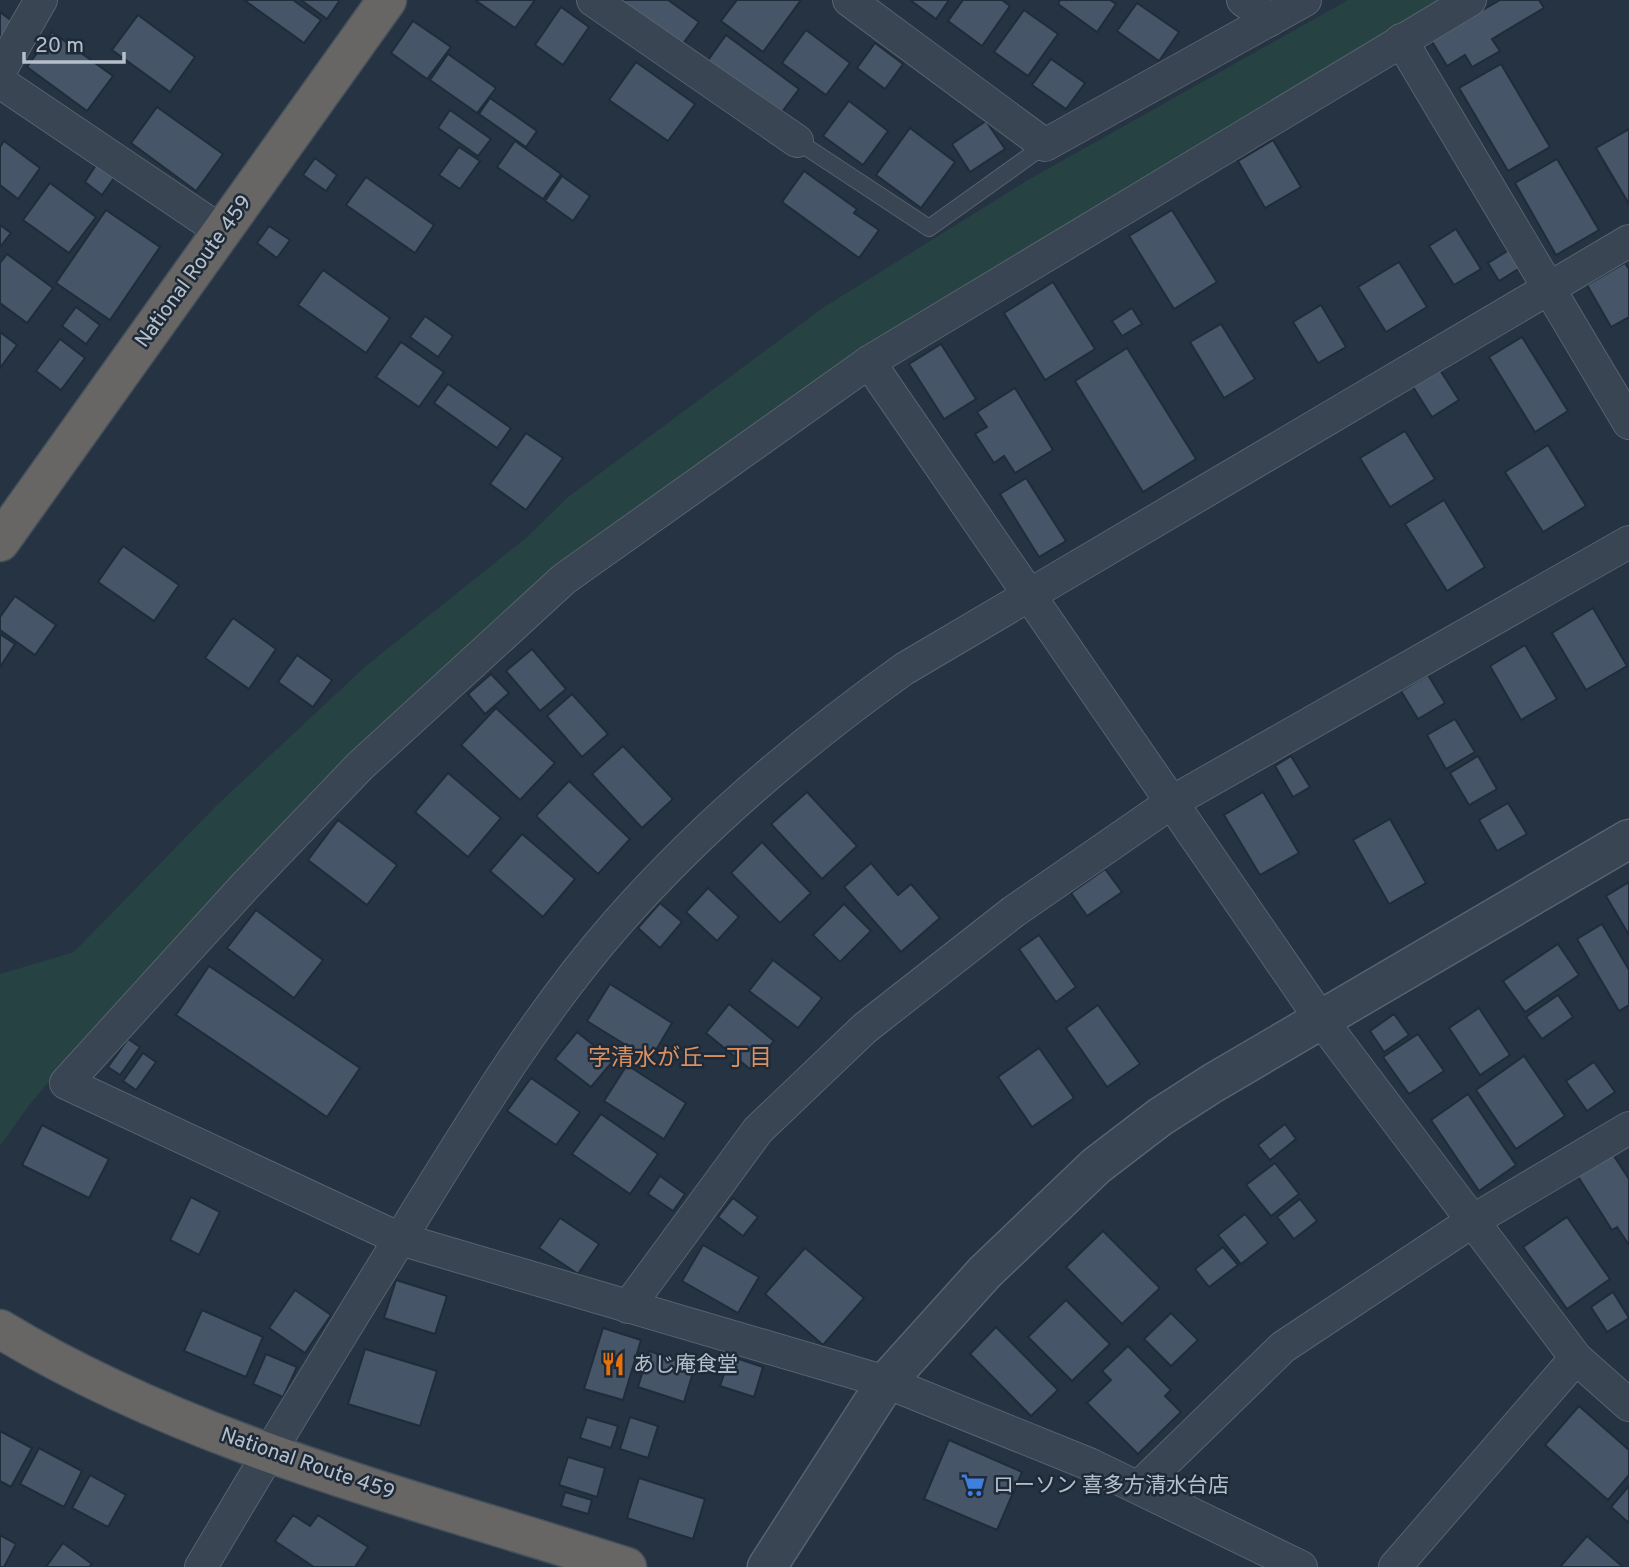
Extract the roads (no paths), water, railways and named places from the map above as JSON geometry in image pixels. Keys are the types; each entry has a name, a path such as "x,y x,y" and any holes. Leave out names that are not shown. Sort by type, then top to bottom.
{"highway":[{"name":"National Route 459","path":"0,542 387,0"},
{"name":"National Route 459","path":"0,1329 135,1399 268,1452 627,1567"}],"street":[{"path":"0,71 41,0"},
{"path":"593,0 797,141"},
{"path":"849,0 1045,145 1304,0"},
{"path":"1243,0 1270,20"},
{"path":"1301,1567 1089,1464 886,1382 400,1239 66,1083 245,886 360,766 564,579 869,362 1470,0"},
{"path":"1401,40 1629,423"},
{"path":"0,82 221,231"},
{"path":"201,1567 268,1452 495,1084 617,923 679,856 752,786 821,728 904,670 1030,592 1629,241"},
{"path":"869,362 1030,592 1322,1021 1576,1358 1629,1405"},
{"path":"628,1307 758,1130 865,1028 1013,912 1172,802 1629,542"},
{"path":"767,1567 886,1382 985,1272 1096,1166 1181,1104 1629,839"},
{"path":"1139,1487 1283,1347 1474,1220 1629,1128"},
{"path":"1395,1567 1576,1358"}],"lane":[{"path":"797,141 929,228 1045,145"}],"place":[{"name":"あじ庵食堂","path":"613,1364"},
{"name":"ローソン 喜多方清水台店","path":"973,1485"}],"district":[{"name":"字清水が丘一丁目","path":"680,1057"}]}
